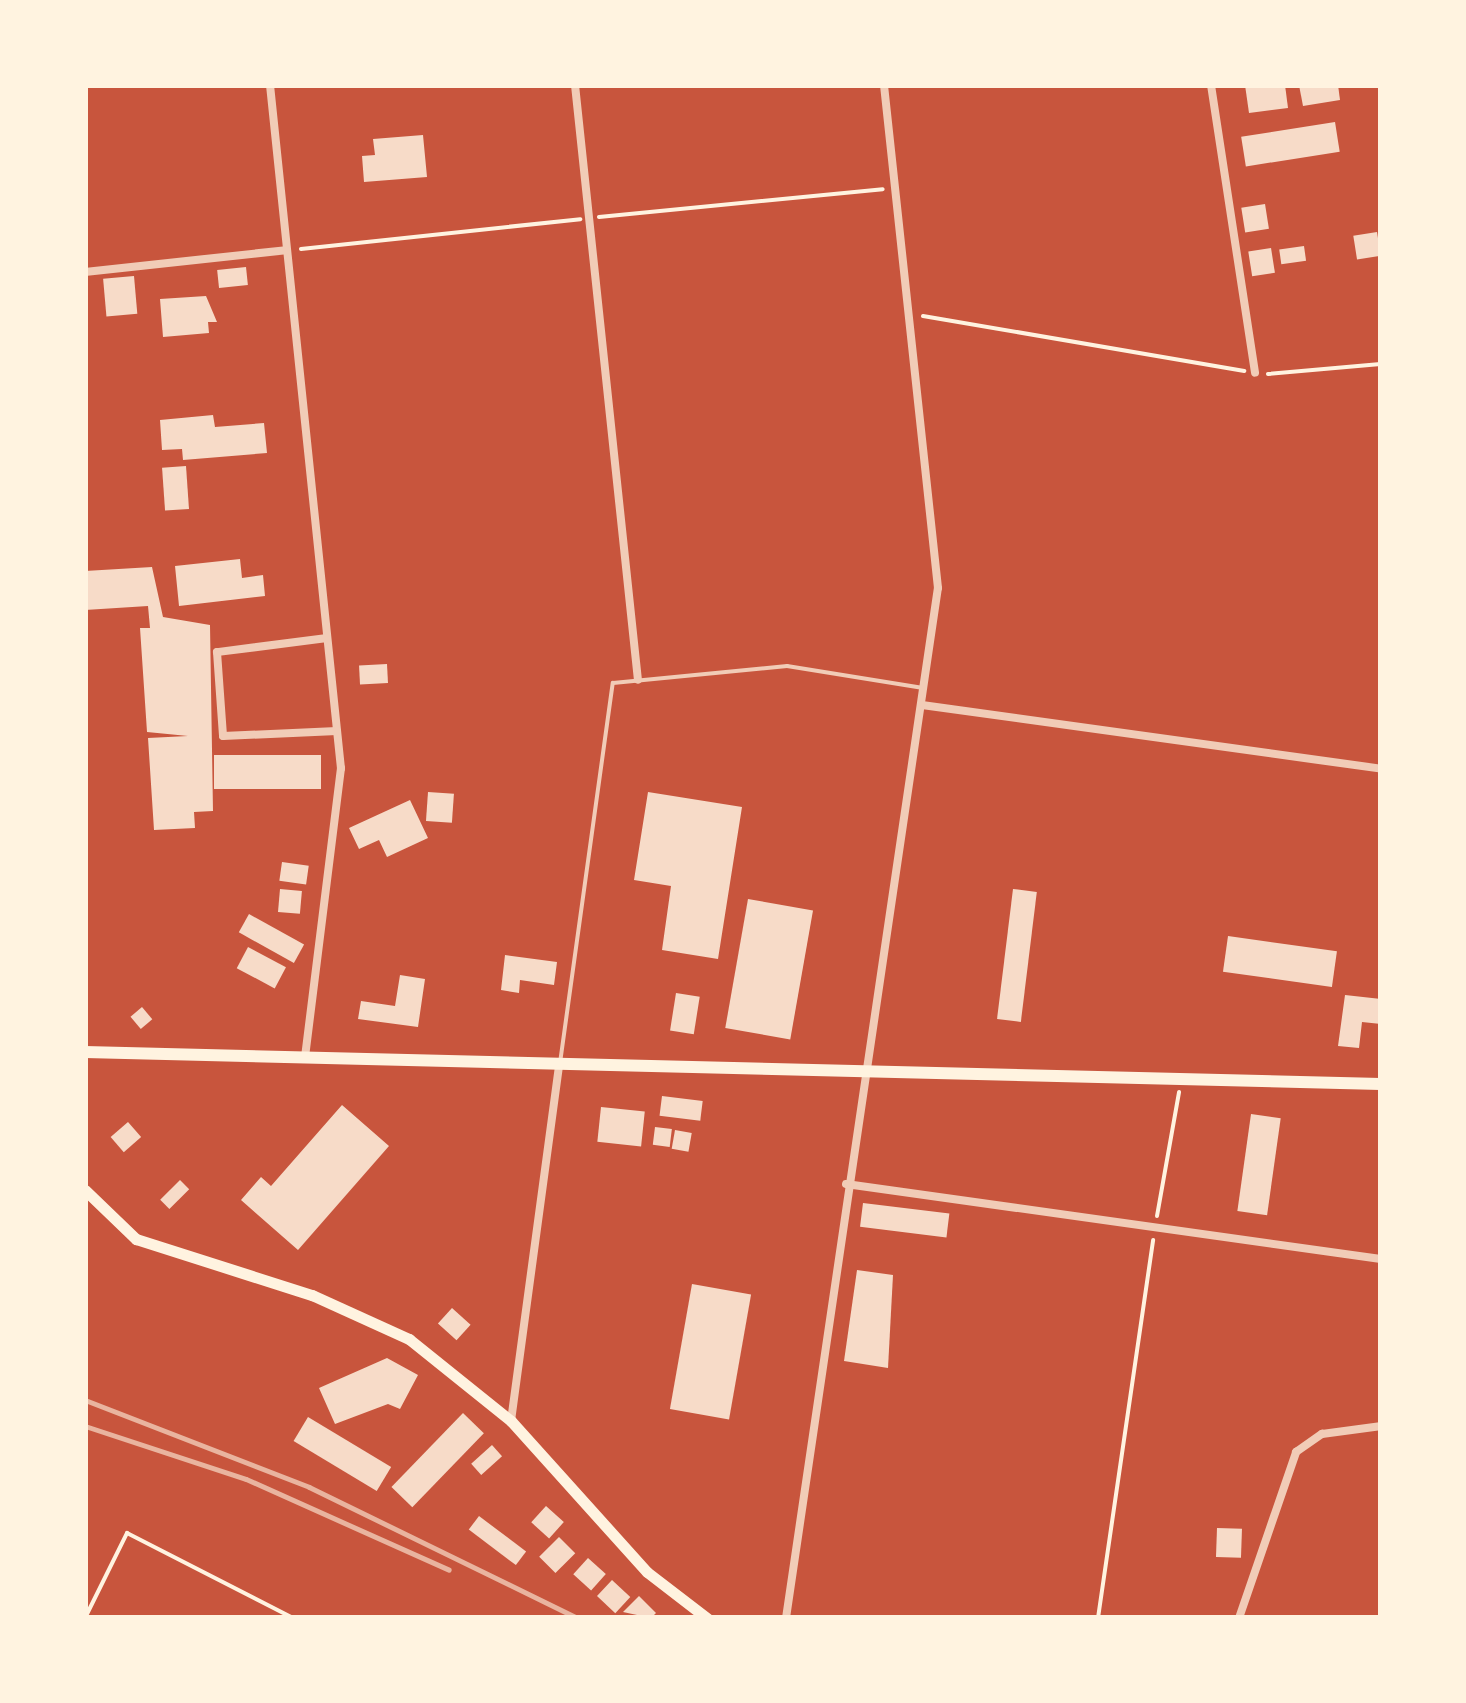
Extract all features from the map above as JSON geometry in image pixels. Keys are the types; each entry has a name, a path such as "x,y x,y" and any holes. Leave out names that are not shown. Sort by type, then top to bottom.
{"highway":[{"path":"85,1052 559,1067 865,1068 1180,1082 1381,1084"}],"main road":[{"path":"85,1190 136,1240 312,1296 409,1340 511,1421 647,1572 707,1618"}],"street":[{"path":"270,85 337,731 341,814 305,1058"},
{"path":"575,85 638,680"},
{"path":"786,1618 846,1184 938,588 884,85"},
{"path":"1211,85 1255,373"},
{"path":"85,272 286,250"},
{"path":"327,638 217,652 223,736 337,731"},
{"path":"922,705 1381,769"},
{"path":"511,1421 559,1067"},
{"path":"846,1184 1154,1234 1381,1259"},
{"path":"1239,1618 1296,1452 1322,1434 1381,1426"}],"lane":[{"path":"559,1067 614,682 787,666 924,688"}],"path":[{"path":"908,314 1255,373 1381,364"},
{"path":"1098,1618 1180,1082"},
{"path":"85,1618 127,1533 293,1618"}],"building":[{"path":"1245,85 1285,85 1288,108 1249,113"},
{"path":"1299,85 1338,85 1340,100 1303,106"},
{"path":"1335,122 1340,152 1246,166 1241,137"},
{"path":"423,135 427,177 364,182 362,156 375,155 373,139"},
{"path":"1265,204 1269,229 1245,232 1241,208"},
{"path":"1377,232 1381,256 1357,259 1353,236"},
{"path":"1304,246 1306,261 1281,264 1279,249"},
{"path":"1271,248 1275,273 1252,276 1248,252"},
{"path":"246,267 248,285 219,288 217,270"},
{"path":"134,276 137,314 106,317 103,279"},
{"path":"206,296 217,322 208,322 209,333 163,337 160,299"},
{"path":"213,415 215,427 264,423 267,453 183,460 182,449 162,450 160,420"},
{"path":"186,466 189,509 165,511 162,468"},
{"path":"240,559 242,578 263,575 265,596 179,606 175,566"},
{"path":"152,567 163,617 210,625 213,811 194,812 195,828 154,830 148,738 188,736 147,732 140,628 150,628 148,606 85,610 85,571"},
{"path":"387,664 388,683 360,684 359,665"},
{"path":"214,755 321,755 321,789 214,789"},
{"path":"428,792 454,794 452,823 426,821"},
{"path":"648,792 742,807 718,959 662,950 671,886 634,880"},
{"path":"410,800 428,838 387,857 379,840 359,849 349,828"},
{"path":"282,862 309,866 306,885 279,881"},
{"path":"280,889 302,891 300,914 278,912"},
{"path":"1013,889 1037,892 1021,1022 997,1019"},
{"path":"748,899 813,910 790,1039 725,1028"},
{"path":"249,914 304,945 294,963 239,932"},
{"path":"1228,936 1337,951 1332,987 1223,972"},
{"path":"248,947 286,967 275,988 237,968"},
{"path":"505,955 557,962 554,985 520,980 519,993 501,990"},
{"path":"400,975 425,979 418,1027 358,1019 361,1001 395,1006"},
{"path":"676,993 700,997 694,1034 670,1031"},
{"path":"1345,995 1381,999 1381,1024 1362,1022 1359,1048 1338,1046"},
{"path":"142,1007 152,1019 141,1029 131,1017"},
{"path":"662,1096 703,1101 700,1121 660,1116"},
{"path":"342,1105 389,1146 298,1250 241,1200 261,1177 271,1186"},
{"path":"601,1107 645,1112 641,1146 597,1142"},
{"path":"1251,1114 1281,1118 1267,1215 1237,1211"},
{"path":"128,1122 141,1137 124,1152 111,1137"},
{"path":"655,1127 672,1129 670,1147 653,1145"},
{"path":"675,1130 692,1133 688,1152 672,1149"},
{"path":"180,1180 189,1189 169,1209 160,1200"},
{"path":"863,1203 949,1214 946,1237 860,1227"},
{"path":"857,1270 893,1275 888,1368 844,1361"},
{"path":"692,1284 751,1294 729,1419 670,1409"},
{"path":"452,1308 471,1325 457,1340 438,1324"},
{"path":"387,1358 418,1375 400,1409 388,1404 335,1424 319,1388"},
{"path":"463,1413 484,1433 412,1507 391,1487"},
{"path":"308,1417 391,1467 377,1491 294,1441"},
{"path":"492,1445 502,1456 481,1475 471,1464"},
{"path":"546,1506 564,1522 549,1538 531,1522"},
{"path":"479,1516 526,1552 516,1565 469,1530"},
{"path":"1217,1528 1242,1529 1241,1558 1216,1557"},
{"path":"559,1537 575,1553 555,1573 539,1557"},
{"path":"588,1558 606,1574 591,1590 573,1574"},
{"path":"612,1580 630,1597 615,1613 597,1596"},
{"path":"639,1596 656,1613 651,1618 623,1612"}],"railway":[{"path":"85,1400 309,1487 577,1618"},
{"path":"85,1426 246,1479 449,1570"}]}
